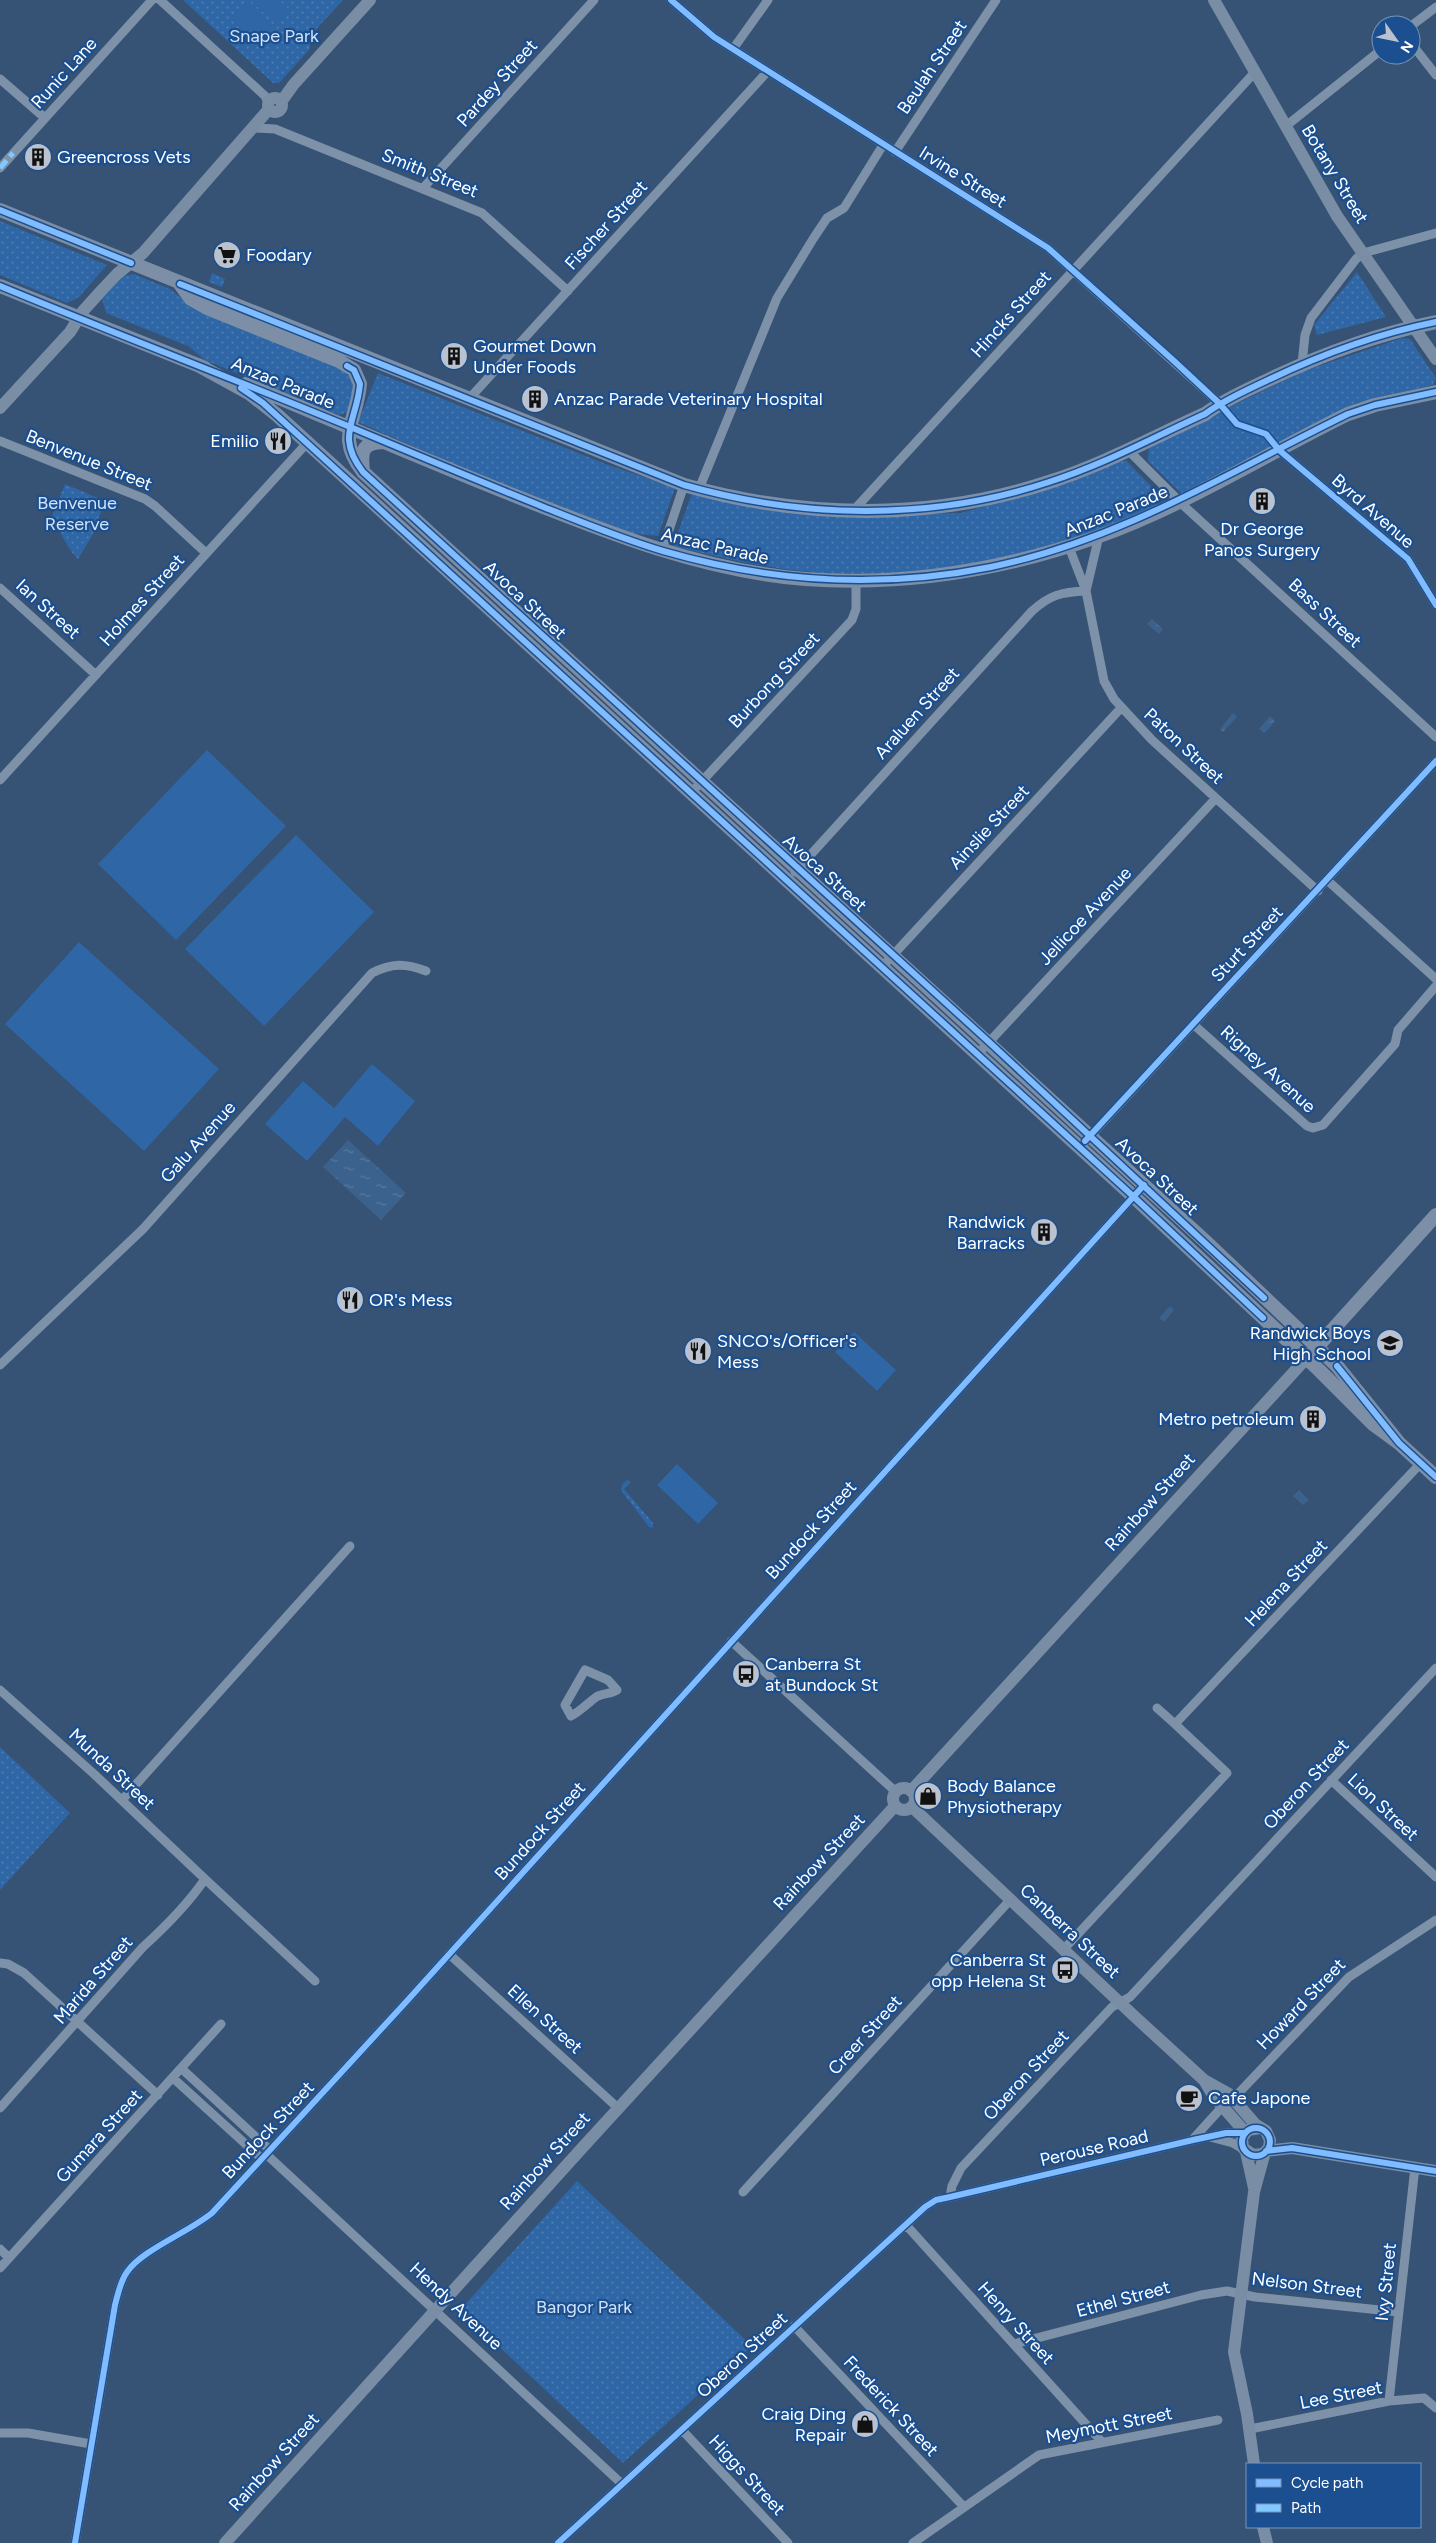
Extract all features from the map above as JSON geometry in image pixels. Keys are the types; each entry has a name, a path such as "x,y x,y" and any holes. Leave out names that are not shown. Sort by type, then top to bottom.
{"main road":[{"path":"0,210 468,400 684,485 699,490 768,504 853,511 922,509 998,496 1072,474 1205,414 1219,403 1302,364 1364,340 1436,322"},
{"path":"180,284 191,299 207,308 325,356 354,370 360,384 360,391 348,426"},
{"name":"Anzac Parade","path":"0,286 348,426 579,522 662,551 780,576 856,580 964,572 1008,563 1069,546 1099,536 1179,501 1358,410 1436,392"},
{"name":"Avoca Street","path":"198,365 249,394 307,442 786,881 1080,1147 1306,1358 1373,1424 1399,1443 1436,1477"},
{"name":"Avoca Street","path":"348,426 351,451 355,462 363,472 701,782 990,1042 1338,1366 1399,1443"},
{"path":"363,472 362,458 366,447 370,444 385,442"},
{"path":"474,595 484,583"},
{"name":"Rainbow Street","path":"1317,1347 1436,1215"}],"street":[{"name":"Runic Lane","path":"0,168 152,0"},
{"path":"160,0 272,103"},
{"path":"0,408 70,332 78,318 117,274 143,253 252,131 272,103 294,84 370,0"},
{"name":"Pardey Street","path":"424,187 594,0"},
{"name":"Irvine Street","path":"671,0 697,23 733,49 1048,248 1219,403"},
{"path":"733,49 768,0"},
{"name":"Beulah Street","path":"895,152 996,0"},
{"name":"Botany Street","path":"1214,0 1337,216 1436,359"},
{"path":"1421,18 1436,7"},
{"path":"1421,56 1436,75"},
{"path":"1286,126 1371,58"},
{"name":"Fischer Street","path":"468,400 768,72"},
{"name":"Hincks Street","path":"853,511 1255,72"},
{"path":"0,79 45,118"},
{"name":"Smith Street","path":"252,131 275,129 424,187 482,212 568,291"},
{"path":"699,490 777,298 812,239 827,218 844,208 883,145"},
{"path":"1302,364 1305,335 1311,318 1362,253 1436,233"},
{"name":"Benvenue Street","path":"0,441 145,499 206,553"},
{"name":"Holmes Street","path":"0,780 307,442"},
{"name":"Bass Street","path":"1127,449 1179,501 1436,737"},
{"name":"Byrd Avenue","path":"1279,450 1408,558 1436,605"},
{"path":"662,551 684,485"},
{"name":"Paton Street","path":"1086,591 1099,536"},
{"name":"Paton Street","path":"1069,546 1086,591 1104,681 1108,690 1121,708 1318,891"},
{"name":"Burbong Street","path":"691,793 852,620 856,608 856,580"},
{"name":"Ian Street","path":"0,588 96,675"},
{"name":"Araluen Street","path":"786,881 1032,611 1047,598 1086,591"},
{"name":"Ainslie Street","path":"882,967 1121,708"},
{"name":"Sturt Street","path":"1080,1147 1436,761"},
{"name":"Jellicoe Avenue","path":"977,1055 1216,798"},
{"path":"1327,880 1435,979"},
{"name":"Galu Avenue","path":"0,1365 143,1229 372,973 390,965 400,964 426,972"},
{"name":"Rigney Avenue","path":"1194,1024 1307,1126 1313,1128 1323,1125 1395,1044 1398,1030 1435,979"},
{"name":"Bundock Street","path":"76,2543 115,2305 126,2273 139,2260 196,2226 212,2213 449,1954 1144,1185"},
{"name":"Rainbow Street","path":"911,1791 1317,1347"},
{"name":"Helena Street","path":"1175,1724 1421,1463"},
{"path":"122,1800 350,1546"},
{"path":"731,1641 896,1792"},
{"path":"585,1670 608,1680 618,1690 610,1695 597,1696 584,1710 572,1716 565,1706 585,1670"},
{"name":"Oberon Street","path":"558,2543 925,2207 936,2200 950,2197 952,2186 961,2168 1112,2007 1133,1994 1435,1670"},
{"name":"Munda Street","path":"0,1690 122,1800 315,1981"},
{"path":"1064,1949 1228,1773 1157,1708"},
{"name":"Lion Street","path":"1331,1780 1436,1877"},
{"path":"904,1788 911,1791 915,1800 912,1807 902,1810 896,1806 893,1801 896,1792 904,1788"},
{"name":"Rainbow Street","path":"225,2543 618,2108 896,1806"},
{"name":"Canberra Street","path":"912,1807 1204,2080 1224,2091 1245,2133"},
{"name":"Marida Street","path":"0,2108 143,1948 196,1892 203,1876"},
{"name":"Creer Street","path":"743,2192 1011,1899"},
{"name":"Howard Street","path":"1228,2102 1349,1977 1436,1920"},
{"name":"Ellen Street","path":"449,1954 618,2108"},
{"path":"0,1963 8,1964 24,1973 158,2095"},
{"name":"Gumara Street","path":"0,2268 221,2024"},
{"name":"Hendy Avenue","path":"182,2069 266,2154 622,2484"},
{"name":"Hendy Avenue","path":"173,2078 266,2154"},
{"path":"1193,2140 1228,2102"},
{"name":"Canberra Street","path":"1228,2102 1265,2132"},
{"path":"1254,2192 1250,2160 1242,2143 1245,2133 1251,2128 1265,2132 1292,2148"},
{"path":"1254,2463 1250,2429 1234,2352 1254,2192 1270,2144 1265,2132"},
{"name":"Perouse Road","path":"950,2197 1193,2140 1226,2133 1245,2133"},
{"name":"Perouse Road","path":"1207,2137 1233,2143 1246,2151"},
{"path":"1246,2151 1256,2156 1266,2152 1292,2148 1436,2171"},
{"name":"Ivy Street","path":"1390,2401 1415,2167"},
{"name":"Henry Street","path":"906,2226 1102,2442"},
{"path":"0,2249 9,2258"},
{"name":"Ethel Street","path":"1014,2344 1201,2295 1227,2291 1240,2293"},
{"name":"Nelson Street","path":"1240,2293 1255,2297 1399,2312"},
{"name":"Frederick Street","path":"794,2326 964,2508"},
{"name":"Lee Street","path":"1250,2429 1390,2401 1424,2398 1436,2408"},
{"name":"Meymott Street","path":"913,2543 1039,2455 1218,2420"},
{"name":"Higgs Street","path":"682,2430 788,2543"},
{"path":"0,2433 28,2433 91,2444"},
{"path":"1263,2528 1266,2543"}],"green space":[{"name":"Snape Park","path":"183,0 343,0 310,36 310,49 279,83 273,83"},
{"path":"250,0 279,0 291,11 278,26"},
{"path":"245,4 273,29 260,44 231,19"},
{"path":"0,221 107,265 79,297 67,303 0,275"},
{"path":"1357,272 1386,317 1317,335 1314,325"},
{"path":"212,273 225,279 222,287 209,282"},
{"path":"134,274 170,289 188,303 336,365 352,381 353,392 346,413 339,415 205,360 188,346 106,313 102,299 122,276"},
{"path":"1402,338 1410,339 1436,378 1433,385 1357,403 1182,494 1148,461 1149,446 1304,371"},
{"path":"378,373 606,464 675,488 658,536 627,533 487,479 358,422"},
{"path":"1119,461 1127,461 1160,496 1157,505 1118,523 1057,544 980,562 902,573 823,573 756,565 673,546 692,493 900,514 961,513 1068,483"},
{"name":"Benvenue Reserve","path":"65,484 105,501 92,536 78,559 70,550 51,519"},
{"path":"207,750 286,826 176,940 98,864"},
{"path":"296,835 374,912 264,1026 185,949"},
{"path":"79,942 219,1069 144,1151 5,1024"},
{"path":"372,1064 415,1101 378,1146 345,1117 307,1161 265,1124 303,1081 334,1108"},
{"path":"854,1332 896,1370 877,1391 835,1352"},
{"path":"677,1464 718,1503 698,1524 657,1485"},
{"path":"627,1480 631,1482 624,1489 653,1523 653,1528 649,1527 621,1490 622,1485"},
{"path":"0,1747 70,1813 0,1890"},
{"name":"Bangor Park","path":"577,2181 752,2346 623,2463 460,2310"}],"water":[{"path":"1152,619 1163,629 1159,634 1147,624"},
{"path":"1233,713 1237,717 1223,732 1220,729"},
{"path":"1270,716 1275,721 1265,733 1259,729"},
{"path":"348,1140 406,1193 381,1220 323,1167"},
{"path":"1170,1306 1174,1310 1164,1322 1159,1318"},
{"path":"1299,1490 1309,1500 1303,1505 1293,1496"}],"marked path":[{"path":"0,168 13,153"}],"cycle path":[{"path":"671,0 714,37 1048,248 1174,361 1219,403 1237,424 1266,434 1279,450 1408,559 1436,605"},
{"path":"0,210 131,263"},
{"path":"180,284 684,485 729,496 775,504 867,511 959,504 1005,495 1049,482 1128,450 1205,414 1242,392 1307,362 1370,339 1436,322"},
{"path":"0,286 541,506 632,541 663,551 744,570 826,579 868,580 950,574 991,567 1039,555 1085,540 1174,502 1348,414 1375,405 1436,392"},
{"path":"347,366 354,370 360,384 349,438 350,448 363,472 989,1042 1264,1298"},
{"path":"241,388 263,403 307,443 1134,1197 1263,1318"},
{"path":"1085,1141 1436,761"},
{"path":"75,2543 115,2305 121,2284 127,2272 143,2256 212,2213 406,2002 1144,1185"},
{"path":"1337,1366 1399,1443 1436,1477"},
{"path":"1256,2128 1266,2132 1270,2142 1266,2152 1256,2156 1246,2152 1242,2142 1246,2132 1256,2128"},
{"path":"558,2543 925,2207 936,2200 1193,2140 1226,2133 1245,2133"},
{"path":"1266,2151 1292,2148 1436,2171"}],"place":[{"name":"Greencross Vets","path":"38,157"},
{"name":"Foodary","path":"227,255"},
{"name":"Gourmet Down Under Foods","path":"454,356"},
{"name":"Anzac Parade Veterinary Hospital","path":"535,399"},
{"name":"Emilio","path":"278,441"},
{"name":"Dr George Panos Surgery","path":"1262,501"},
{"name":"Randwick Barracks","path":"1044,1232"},
{"name":"OR's Mess","path":"350,1300"},
{"name":"Randwick Boys High School","path":"1390,1343"},
{"name":"SNCO's/Officer's Mess","path":"698,1351"},
{"name":"Metro petroleum","path":"1313,1419"},
{"name":"Canberra St at Bundock St","path":"746,1674"},
{"name":"Body Balance Physiotherapy","path":"928,1796"},
{"name":"Canberra St opp Helena St","path":"1065,1970"},
{"name":"Cafe Japone","path":"1189,2098"},
{"name":"Craig Ding Repair","path":"865,2424"}]}
